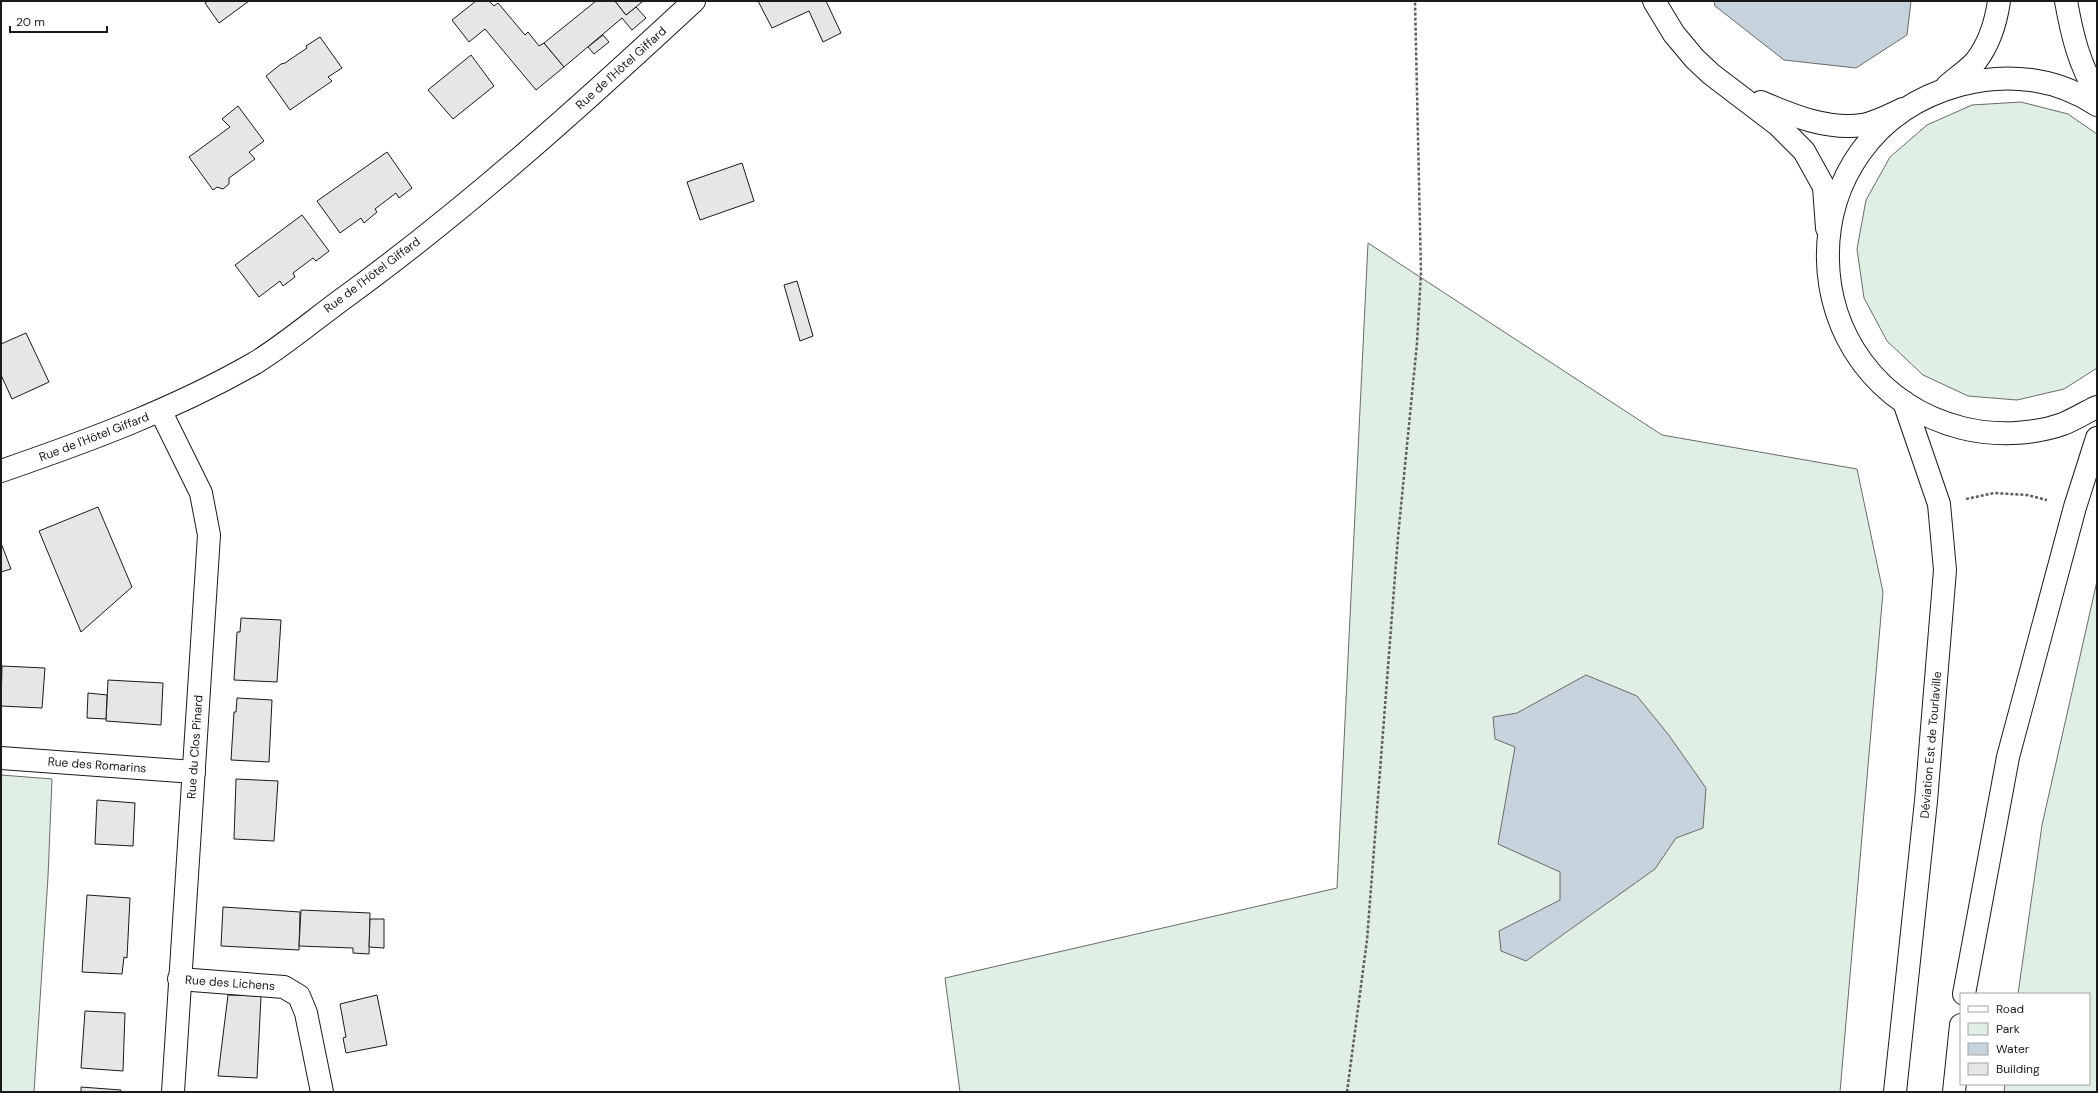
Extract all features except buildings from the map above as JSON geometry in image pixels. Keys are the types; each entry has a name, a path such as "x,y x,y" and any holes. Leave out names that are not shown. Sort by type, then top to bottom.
{"main road":[{"name":"Rue de l'Hôtel Giffard","path":"1,471 161,412 256,362 384,268 470,199 617,72 694,1"},
{"path":"1654,1 1674,34 1695,59 1727,87 1778,125 1804,151 1824,187 1827,207 1828,274 1836,312 1848,340 1875,377 1904,402 1940,422 1981,432 2022,433 2062,424 2097,407"},
{"path":"1944,89 1975,62 1987,42 1997,15 2000,1"},
{"path":"2066,1 2074,43 2086,75 2097,94"},
{"path":"1727,87 1787,114 1810,121 1830,124 1863,125 1880,120 1944,89 1980,79 2012,77 2053,84 2079,94 2097,106"},
{"path":"1828,236 1836,198 1852,163 1875,133 1903,109"},
{"name":"Déviation Est de Tourlaville","path":"1895,1092 1926,801 1945,570 1939,504 1904,402"},
{"name":"Rue du Clos Pinard","path":"161,412 201,493 209,534 179,979 173,1092"},
{"path":"1964,993 2008,757 2075,507 2097,438"},
{"name":"Rue des Romarins","path":"1,758 194,772"},
{"name":"Rue des Lichens","path":"179,979 284,987 299,996 306,1013 322,1092"},
{"path":"1954,1092 1960,1035"}],"path":[{"path":"1347,1092 1367,940 1398,538 1417,343 1421,273 1415,1"},
{"path":"1959,501 1994,493 2027,495 2047,500"}],"green space":[{"path":"2021,102 2068,114 2097,134 2097,368 2064,389 2017,400 1968,396 1923,375 1887,341 1864,298 1857,249 1866,200 1890,157 1927,125 1972,105"},
{"path":"1368,243 1662,435 1857,469 1883,592 1840,1092 960,1092 945,978 1337,888"},
{"path":"2097,581 2097,1092 2004,1092 2005,1085 2090,1085 2090,993 2018,993 2042,825"},
{"path":"1,775 52,779 48,877 34,1092 1,1092"}],"water":[{"path":"1714,1 1911,1 1907,35 1856,68 1784,60 1715,6"},
{"path":"1586,675 1637,696 1668,734 1706,788 1703,828 1676,838 1655,869 1526,961 1501,951 1499,931 1560,900 1560,872 1498,844 1515,747 1495,739 1493,717 1517,713"}]}
